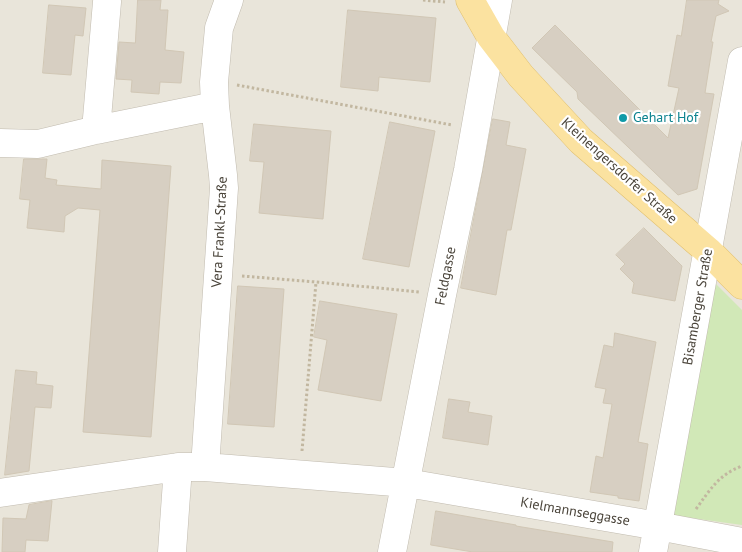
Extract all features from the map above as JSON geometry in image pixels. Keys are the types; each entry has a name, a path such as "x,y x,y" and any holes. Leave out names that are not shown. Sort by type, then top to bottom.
{"main road":[{"name":"Kleinengersdorfer Straße","path":"457,1 491,37 521,76 581,141 708,251 742,285"}],"street":[{"name":"Vera Frankl-Straße","path":"205,467 224,188 215,94 219,28 229,0"},
{"name":"Feldgasse","path":"392,552 476,129 498,0"},
{"path":"96,130 107,2"},
{"name":"Bisamberger Straße","path":"663,536 708,251 731,185 742,61"},
{"path":"0,144 38,144 96,130 215,94"},
{"path":"172,552 178,467"},
{"name":"Kielmannseggasse","path":"0,493 178,467 205,467 407,483 663,536 742,542"}],"path":[{"path":"423,0 457,1"},
{"path":"215,94 239,85 476,129"},
{"path":"219,274 442,295"},
{"path":"300,474 316,282"},
{"path":"663,536 716,481 731,470 742,466"}],"shaded area":[{"path":"0,0 742,0 742,552 0,552"}],"green space":[{"path":"715,283 742,310 742,525 670,515"}],"building":[{"path":"138,0 161,0 160,10 168,10 165,50 184,52 181,83 160,82 159,94 131,92 132,80 116,79 119,42 135,43"},
{"name":"Gehart Hof","path":"687,0 719,0 718,4 729,11 716,16 711,42 713,42 705,93 714,94 697,189 678,195 578,99 577,92 532,48 555,25 668,138 679,88 668,86 677,35 681,36"},
{"path":"49,5 86,8 83,36 75,35 71,75 43,73"},
{"path":"348,10 436,18 430,82 379,77 378,91 341,87"},
{"path":"493,119 510,122 506,145 526,149 511,230 507,230 496,295 461,288"},
{"path":"390,122 435,131 409,267 363,259"},
{"path":"254,124 331,131 323,219 259,213 264,162 250,161"},
{"path":"24,159 47,159 45,178 57,180 56,185 101,189 102,160 171,166 151,437 83,432 100,210 78,208 65,216 64,232 27,228 30,200 20,199"},
{"path":"644,228 682,266 675,301 632,293 634,283 620,269 625,264 616,255"},
{"path":"238,286 284,289 274,427 228,424"},
{"path":"320,301 397,314 381,401 318,390 327,340 314,337"},
{"path":"615,333 656,342 638,442 648,444 639,501 590,492 596,456 603,458 612,404 603,403 606,389 595,387 604,345 613,347"},
{"path":"16,370 37,372 36,384 53,386 51,408 35,407 29,471 5,475"},
{"path":"449,399 470,402 468,412 492,416 488,445 443,438"},
{"path":"52,501 48,541 26,540 25,552 2,552 3,518 26,519 29,505"},
{"path":"436,511 613,542 612,552 473,552 431,545"}],"place":[{"name":"Gehart Hof","path":"623,118"}]}
